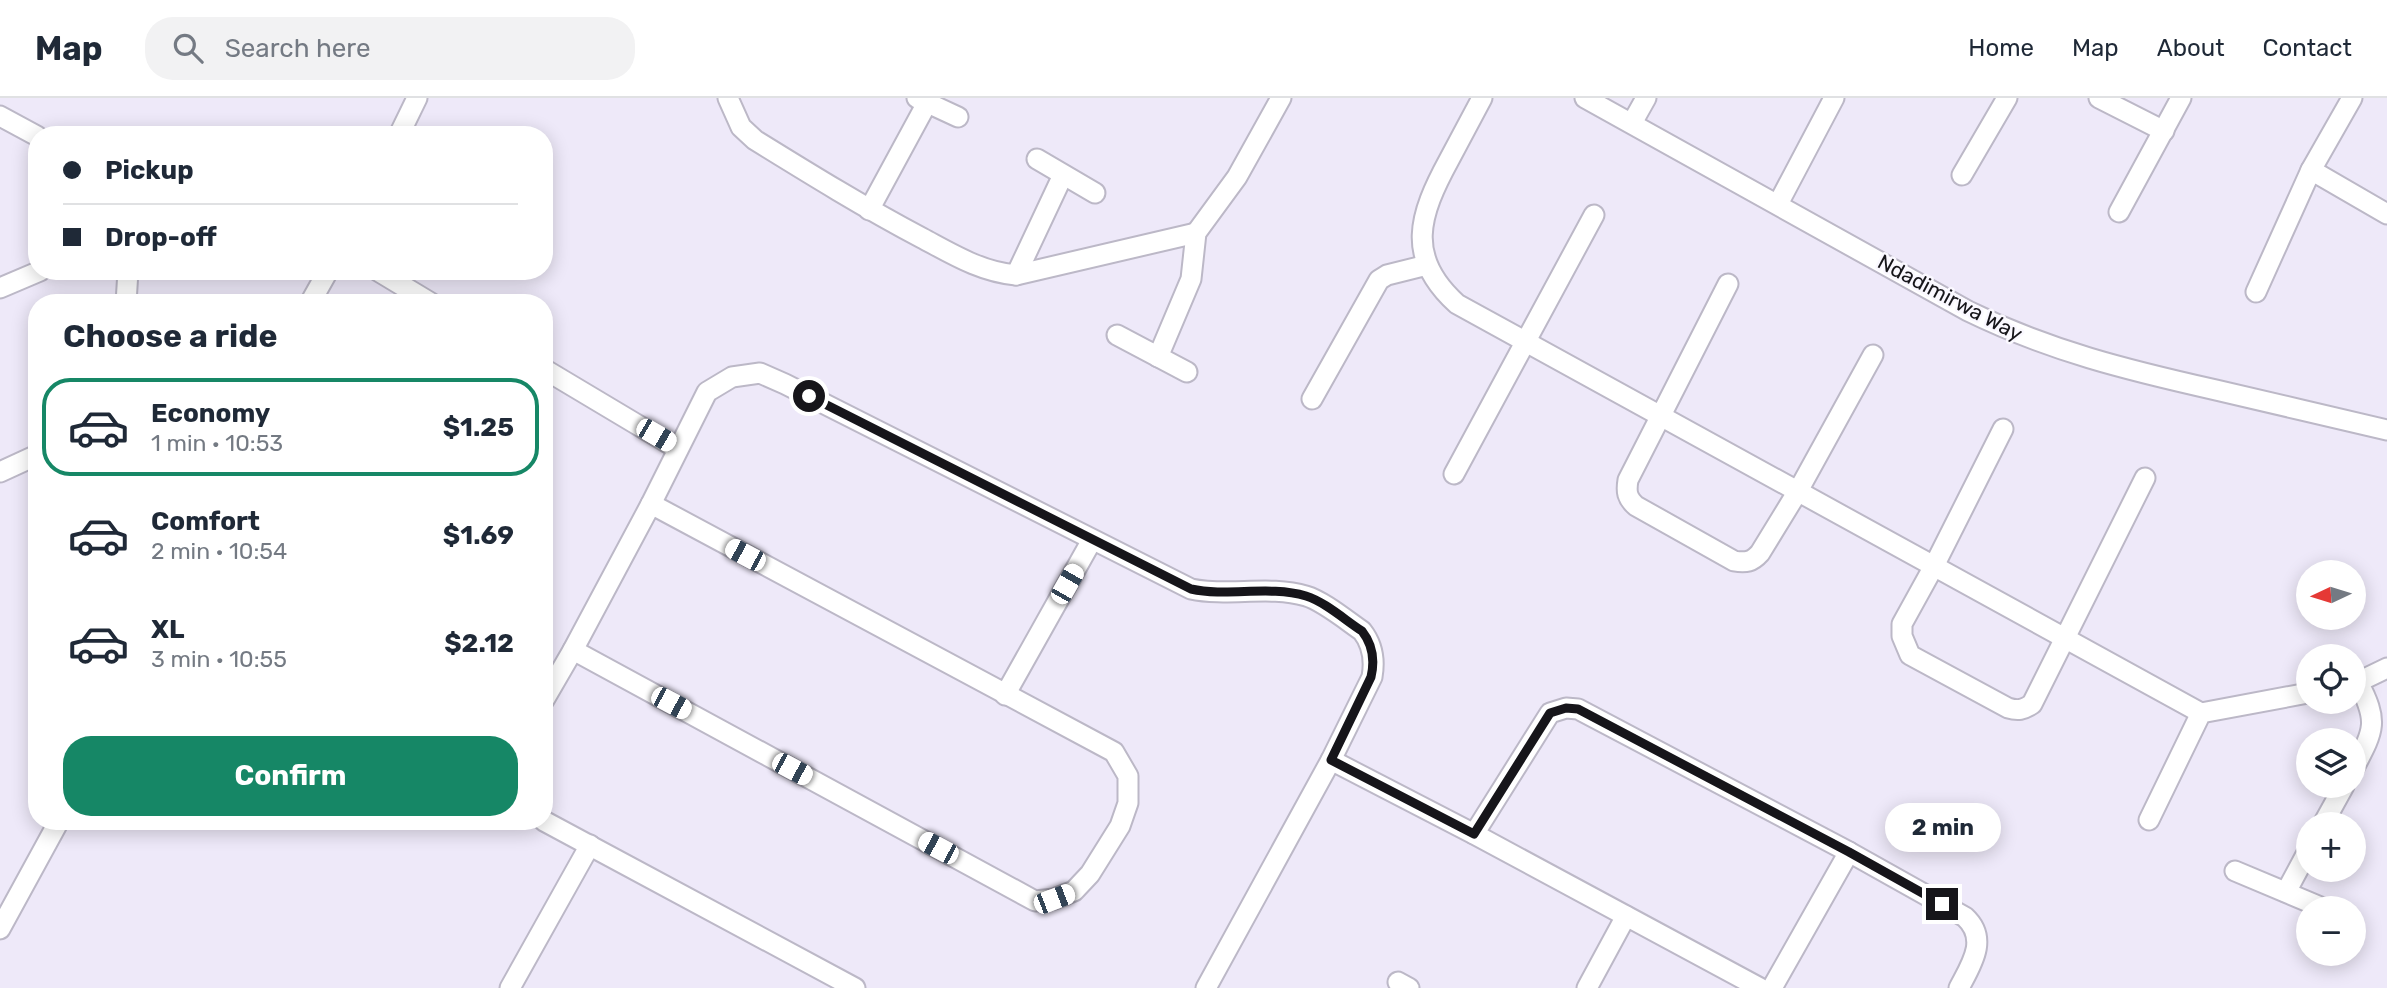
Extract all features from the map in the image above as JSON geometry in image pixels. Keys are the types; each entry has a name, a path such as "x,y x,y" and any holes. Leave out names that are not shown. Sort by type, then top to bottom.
{"street":[{"path":"403,126 417,98"},
{"path":"728,98 741,127 755,140 869,210 968,262 1000,274 1016,275 1196,233"},
{"path":"1158,357 1191,279 1196,233 1237,177 1281,98"},
{"path":"1482,98 1430,194 1422,225 1427,265 1447,295 1457,304 2201,713 2296,695"},
{"name":"Ndadimirwa Way","path":"1585,98 1968,311 2009,331 2048,347 2128,370 2387,430"},
{"path":"1632,123 1646,98"},
{"path":"1778,204 1834,98"},
{"path":"1962,175 2007,98"},
{"path":"2099,98 2164,131"},
{"path":"2119,212 2181,98"},
{"path":"2256,292 2311,170 2352,98"},
{"path":"869,210 922,100 958,117"},
{"path":"0,116 28,131"},
{"path":"1037,159 1095,193"},
{"path":"2311,170 2387,214"},
{"path":"1016,275 1063,175"},
{"path":"1454,474 1594,215"},
{"path":"1312,399 1379,280 1387,275 1427,265"},
{"path":"0,288 28,276"},
{"path":"393,280 416,294"},
{"path":"1728,284 1628,480 1626,490 1629,499 1636,506 1734,561 1745,563 1760,553 1798,491 1873,355"},
{"path":"1117,335 1187,372"},
{"path":"553,684 651,504 707,392 732,377 761,373 1191,589 1208,593 1281,592 1309,597 1362,631 1372,650 1374,663 1371,677 1331,760 1206,988"},
{"path":"553,374 678,449"},
{"path":"2003,429 1902,624 1902,636 1910,655 2016,711 2032,704 2145,478"},
{"path":"0,472 28,459"},
{"path":"573,650 1035,901 1054,899 1074,891 1090,874 1120,826 1128,803 1128,776 1114,752 651,504"},
{"path":"1005,695 1093,540"},
{"path":"2366,678 2387,668"},
{"path":"2366,701 2380,725 2366,745"},
{"path":"1474,834 1550,713 1566,708 1578,709 1849,852 1965,917 1973,924 1977,933 1975,956 1959,988"},
{"path":"2149,820 2201,713"},
{"path":"1331,760 1759,988"},
{"path":"553,826 855,988"},
{"path":"0,929 54,830"},
{"path":"510,988 590,845"},
{"path":"1772,988 1849,852"},
{"path":"2235,871 2296,896"},
{"path":"2286,892 2296,873"},
{"path":"1587,988 1626,916"}],"route":[{"path":"809,396 1191,589 1208,593 1294,593 1309,597 1362,631 1372,650 1374,663 1371,677 1331,760 1474,834 1550,713 1566,708 1578,709 1942,904"}]}
